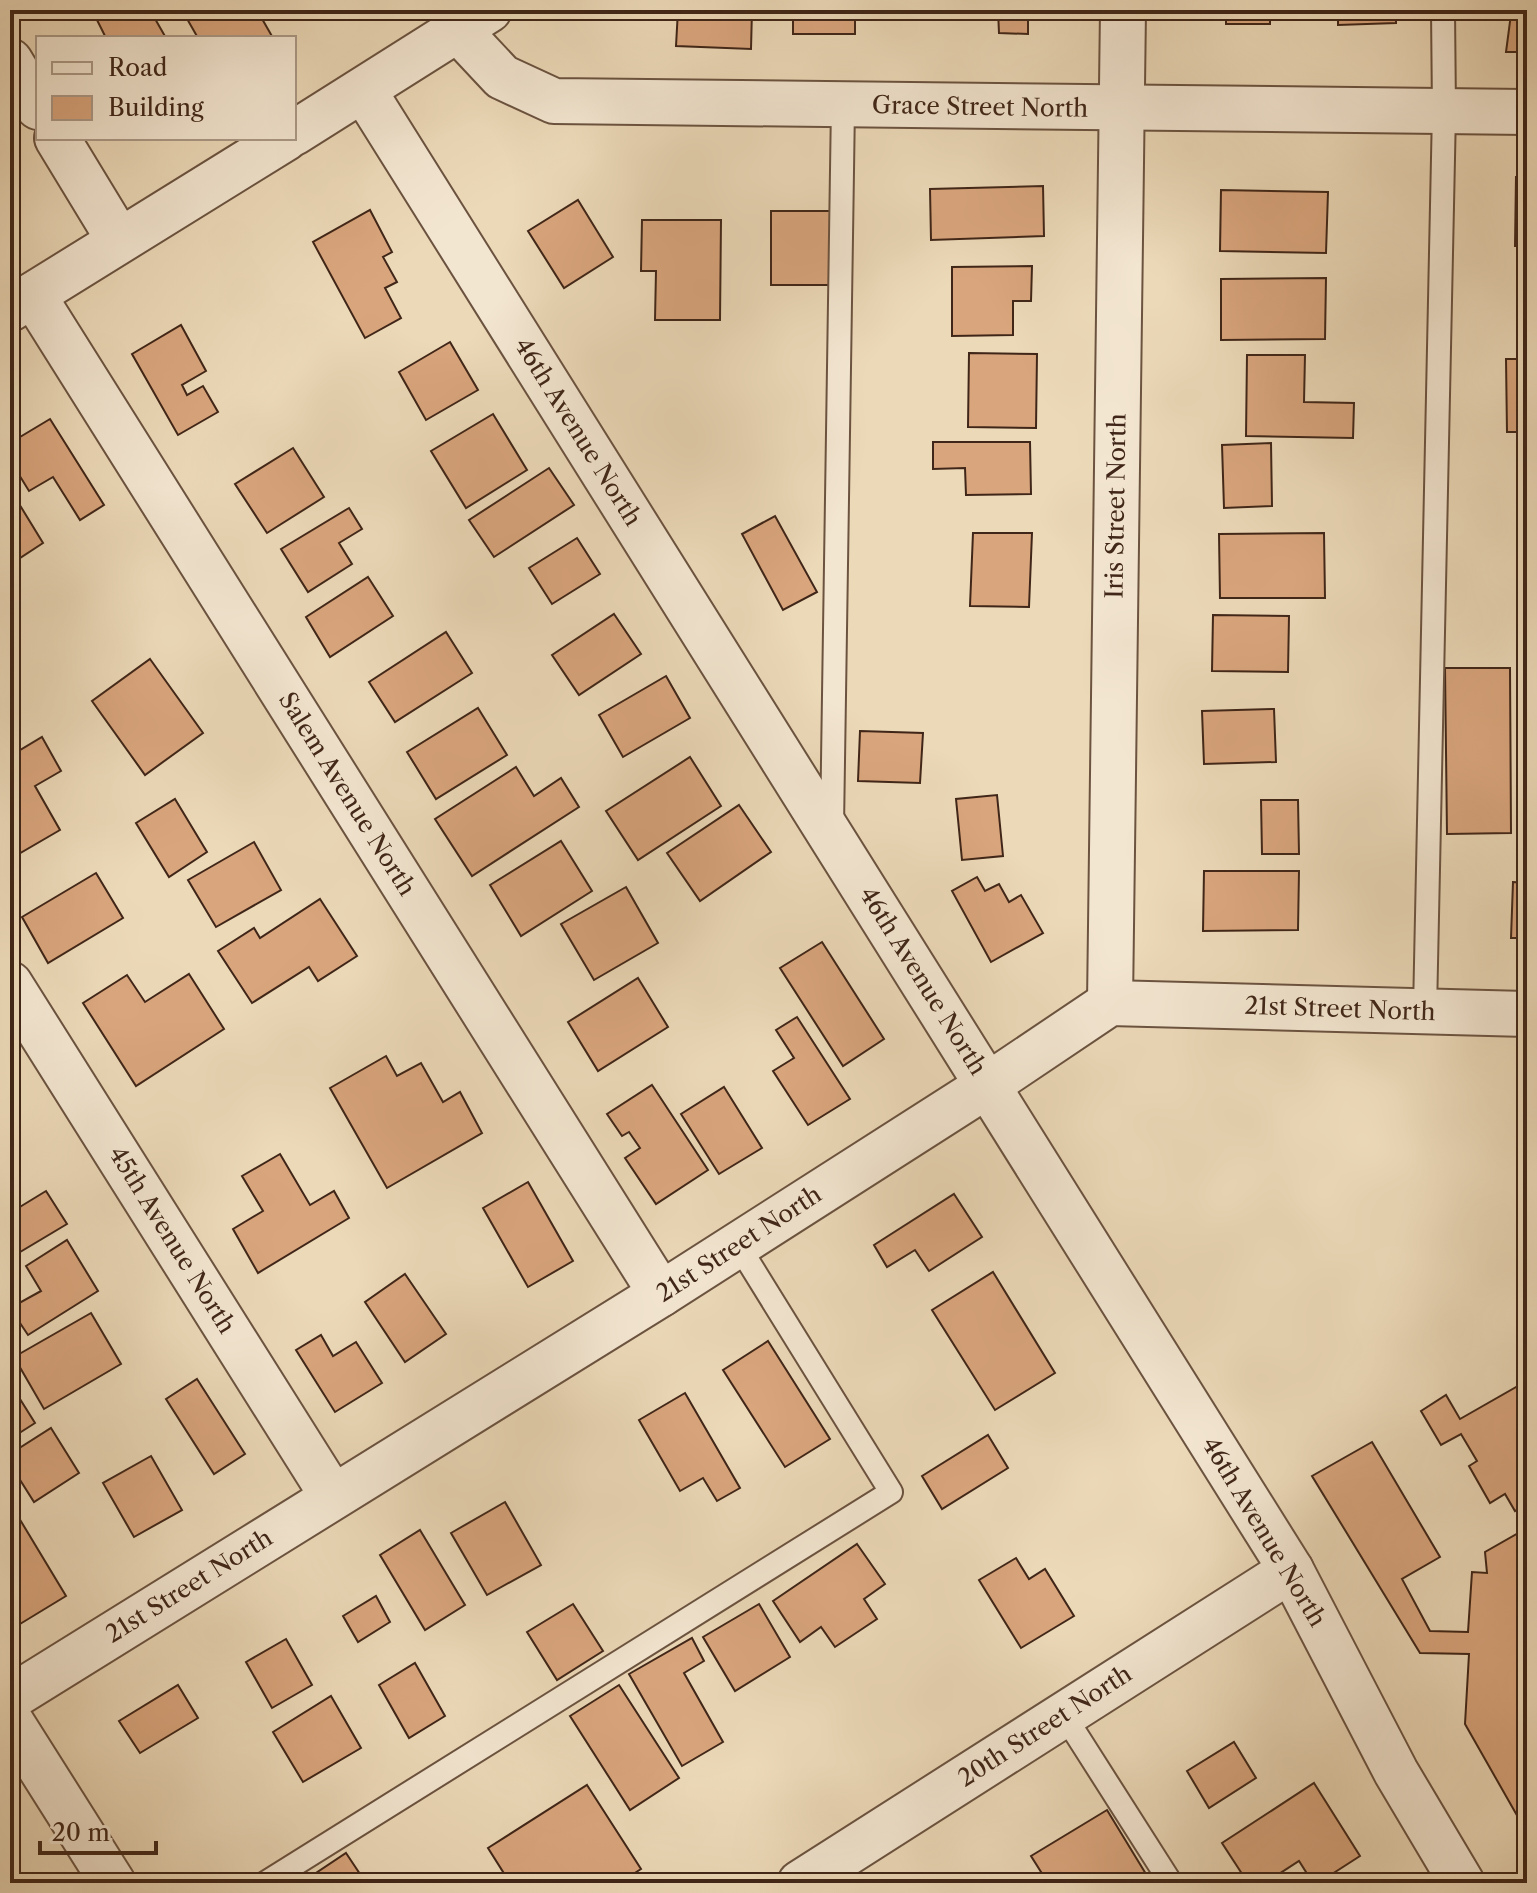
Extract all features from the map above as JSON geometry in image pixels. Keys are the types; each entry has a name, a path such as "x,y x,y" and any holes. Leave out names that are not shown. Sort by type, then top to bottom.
{"street":[{"name":"Iris Street North","path":"1110,1003 1123,10"},
{"name":"Grace Street North","path":"474,20 502,77 554,101 1527,112"},
{"path":"296,132 474,20"},
{"path":"10,61 36,104"},
{"name":"46th Avenue North","path":"364,91 1291,1570 1396,1772 1462,1883"},
{"path":"58,140 119,240"},
{"path":"21,302 283,140"},
{"name":"Salem Avenue North","path":"21,302 661,1294"},
{"name":"45th Avenue North","path":"10,984 333,1497"},
{"name":"21st Street North","path":"10,1698 661,1294 988,1085 1110,1003 1527,1014"},
{"name":"20th Street North","path":"800,1883 1291,1570"},
{"path":"10,1720 113,1883"}],"lane":[{"path":"1425,1011 1444,111 1443,10"},
{"path":"832,836 843,105"},
{"path":"265,1883 891,1492 738,1245"},
{"path":"1064,1715 1171,1883"}],"building":[{"path":"92,10 150,10 165,36 105,36"},
{"path":"182,10 257,10 272,36 197,36"},
{"path":"678,10 752,10 751,49 676,46"},
{"path":"793,10 855,10 855,34 793,34"},
{"path":"906,10 941,10 941,20 906,20"},
{"path":"998,10 1028,10 1028,34 999,33"},
{"path":"1226,10 1270,10 1270,24 1226,24"},
{"path":"1338,10 1396,10 1396,23 1338,25"},
{"path":"1511,14 1527,14 1527,52 1506,52"},
{"path":"1516,177 1527,177 1527,246 1515,246"},
{"path":"1043,186 1044,236 931,240 930,189"},
{"path":"1221,190 1328,192 1326,253 1220,251"},
{"path":"578,200 613,257 564,288 528,231"},
{"path":"370,210 392,252 383,257 397,282 385,288 401,318 365,338 313,242"},
{"path":"771,211 835,211 836,285 771,285"},
{"path":"642,220 721,220 720,320 655,320 656,271 641,271"},
{"path":"1032,266 1031,301 1013,301 1013,335 952,336 952,267"},
{"path":"1326,278 1325,339 1221,340 1221,279"},
{"path":"181,325 206,371 182,385 187,395 203,386 218,412 178,435 132,354"},
{"path":"450,342 478,390 426,420 399,372"},
{"path":"969,353 1037,354 1036,428 968,427"},
{"path":"1247,355 1305,355 1304,402 1354,403 1353,438 1246,436"},
{"path":"1506,359 1527,359 1527,432 1507,432"},
{"path":"493,414 527,470 466,508 431,451"},
{"path":"50,419 104,505 80,520 53,477 29,491 10,460 10,443"},
{"path":"933,442 1030,442 1031,494 966,495 965,468 933,469"},
{"path":"1271,443 1272,506 1224,508 1222,445"},
{"path":"293,448 324,497 267,533 235,484"},
{"path":"549,468 574,505 494,557 469,520"},
{"path":"10,489 43,543 20,558 10,541"},
{"path":"349,508 362,529 339,543 352,564 308,592 281,549"},
{"path":"775,516 817,592 783,610 742,534"},
{"path":"973,533 1032,533 1029,607 970,606"},
{"path":"1324,533 1325,598 1220,598 1219,534"},
{"path":"577,538 600,574 552,604 529,568"},
{"path":"368,577 393,616 330,657 306,617"},
{"path":"614,614 641,654 579,695 552,655"},
{"path":"1213,615 1289,616 1288,672 1212,671"},
{"path":"446,632 472,673 395,722 369,682"},
{"path":"150,659 203,733 145,775 92,701"},
{"path":"1445,668 1510,668 1511,833 1447,834"},
{"path":"666,676 690,718 623,757 599,715"},
{"path":"478,708 507,755 436,799 407,752"},
{"path":"1274,709 1276,762 1204,764 1202,711"},
{"path":"860,731 923,733 920,783 858,781"},
{"path":"42,737 61,771 35,786 60,830 10,859 10,743 15,753"},
{"path":"690,757 721,806 638,860 606,811"},
{"path":"516,767 534,796 561,778 579,807 472,876 435,819"},
{"path":"997,795 1003,856 962,860 956,799"},
{"path":"175,799 207,852 169,877 136,823"},
{"path":"1261,800 1298,800 1299,854 1262,854"},
{"path":"739,805 771,852 700,901 667,853"},
{"path":"561,841 592,891 521,936 490,885"},
{"path":"254,842 281,890 216,927 188,880"},
{"path":"1204,871 1299,871 1298,930 1203,931"},
{"path":"96,873 123,918 48,963 22,917"},
{"path":"977,877 985,891 999,884 1009,902 1021,895 1043,933 991,962 952,891"},
{"path":"1513,882 1527,883 1527,938 1511,938"},
{"path":"626,887 658,943 594,980 561,924"},
{"path":"320,899 357,956 318,981 309,967 252,1003 218,951 254,928 260,938"},
{"path":"822,942 884,1039 843,1066 780,968"},
{"path":"189,974 224,1029 136,1086 83,1003 127,975 145,1002"},
{"path":"638,978 668,1027 598,1071 568,1022"},
{"path":"797,1017 850,1099 808,1125 773,1071 794,1058 776,1030"},
{"path":"386,1056 397,1076 421,1063 443,1102 460,1092 482,1133 387,1188 330,1088"},
{"path":"652,1085 708,1170 656,1204 625,1158 640,1148 629,1132 622,1136 607,1114"},
{"path":"724,1087 762,1148 719,1174 681,1114"},
{"path":"280,1154 310,1205 334,1191 349,1218 258,1273 233,1229 263,1211 242,1176"},
{"path":"528,1182 573,1261 528,1287 483,1208"},
{"path":"46,1191 67,1224 10,1258 10,1213"},
{"path":"954,1194 982,1237 929,1271 915,1250 887,1267 874,1245"},
{"path":"67,1240 98,1291 28,1335 10,1308 41,1291 26,1266"},
{"path":"993,1272 1055,1373 995,1410 932,1310"},
{"path":"405,1274 446,1334 405,1362 365,1302"},
{"path":"91,1313 121,1364 44,1409 14,1357"},
{"path":"321,1335 333,1356 356,1342 382,1383 335,1412 296,1350"},
{"path":"768,1341 830,1439 785,1467 723,1370"},
{"path":"197,1379 245,1454 214,1474 166,1399"},
{"path":"1525,1382 1527,1510 1525,1505 1515,1511 1505,1494 1490,1503 1469,1466 1477,1461 1461,1434 1441,1445 1421,1411 1446,1395 1460,1419"},
{"path":"10,1383 35,1423 10,1439"},
{"path":"685,1393 740,1488 717,1501 703,1478 680,1491 639,1420"},
{"path":"51,1428 79,1473 34,1502 10,1464 10,1454"},
{"path":"988,1435 1008,1468 942,1509 922,1476"},
{"path":"1372,1442 1440,1557 1402,1579 1430,1631 1468,1632 1472,1572 1487,1573 1485,1552 1527,1528 1527,1833 1465,1724 1469,1654 1420,1653 1312,1476"},
{"path":"151,1456 182,1510 134,1537 103,1483"},
{"path":"505,1502 541,1565 487,1595 451,1533"},
{"path":"19,1518 66,1596 20,1624 10,1608 10,1524"},
{"path":"420,1530 465,1605 425,1630 380,1555"},
{"path":"857,1544 885,1584 864,1599 877,1619 835,1647 821,1627 800,1642 773,1601"},
{"path":"1016,1558 1029,1579 1045,1569 1074,1616 1021,1648 979,1580"},
{"path":"376,1596 390,1622 358,1642 343,1616"},
{"path":"573,1604 603,1651 557,1680 527,1632"},
{"path":"759,1604 790,1657 735,1691 703,1637"},
{"path":"692,1638 704,1661 684,1673 723,1742 682,1766 629,1674"},
{"path":"286,1639 312,1685 272,1708 246,1662"},
{"path":"415,1663 445,1716 409,1738 379,1685"},
{"path":"178,1685 198,1718 140,1753 119,1721"},
{"path":"619,1685 679,1778 630,1810 570,1716"},
{"path":"331,1696 361,1748 303,1782 273,1732"},
{"path":"1234,1742 1256,1778 1209,1808 1187,1771"},
{"path":"1314,1783 1360,1856 1318,1883 1313,1883 1299,1861 1265,1883 1248,1883 1222,1843"},
{"path":"587,1785 641,1869 619,1883 510,1883 488,1848"},
{"path":"1107,1810 1149,1879 1143,1883 1048,1883 1031,1856"},
{"path":"346,1853 366,1883 301,1883"}]}
